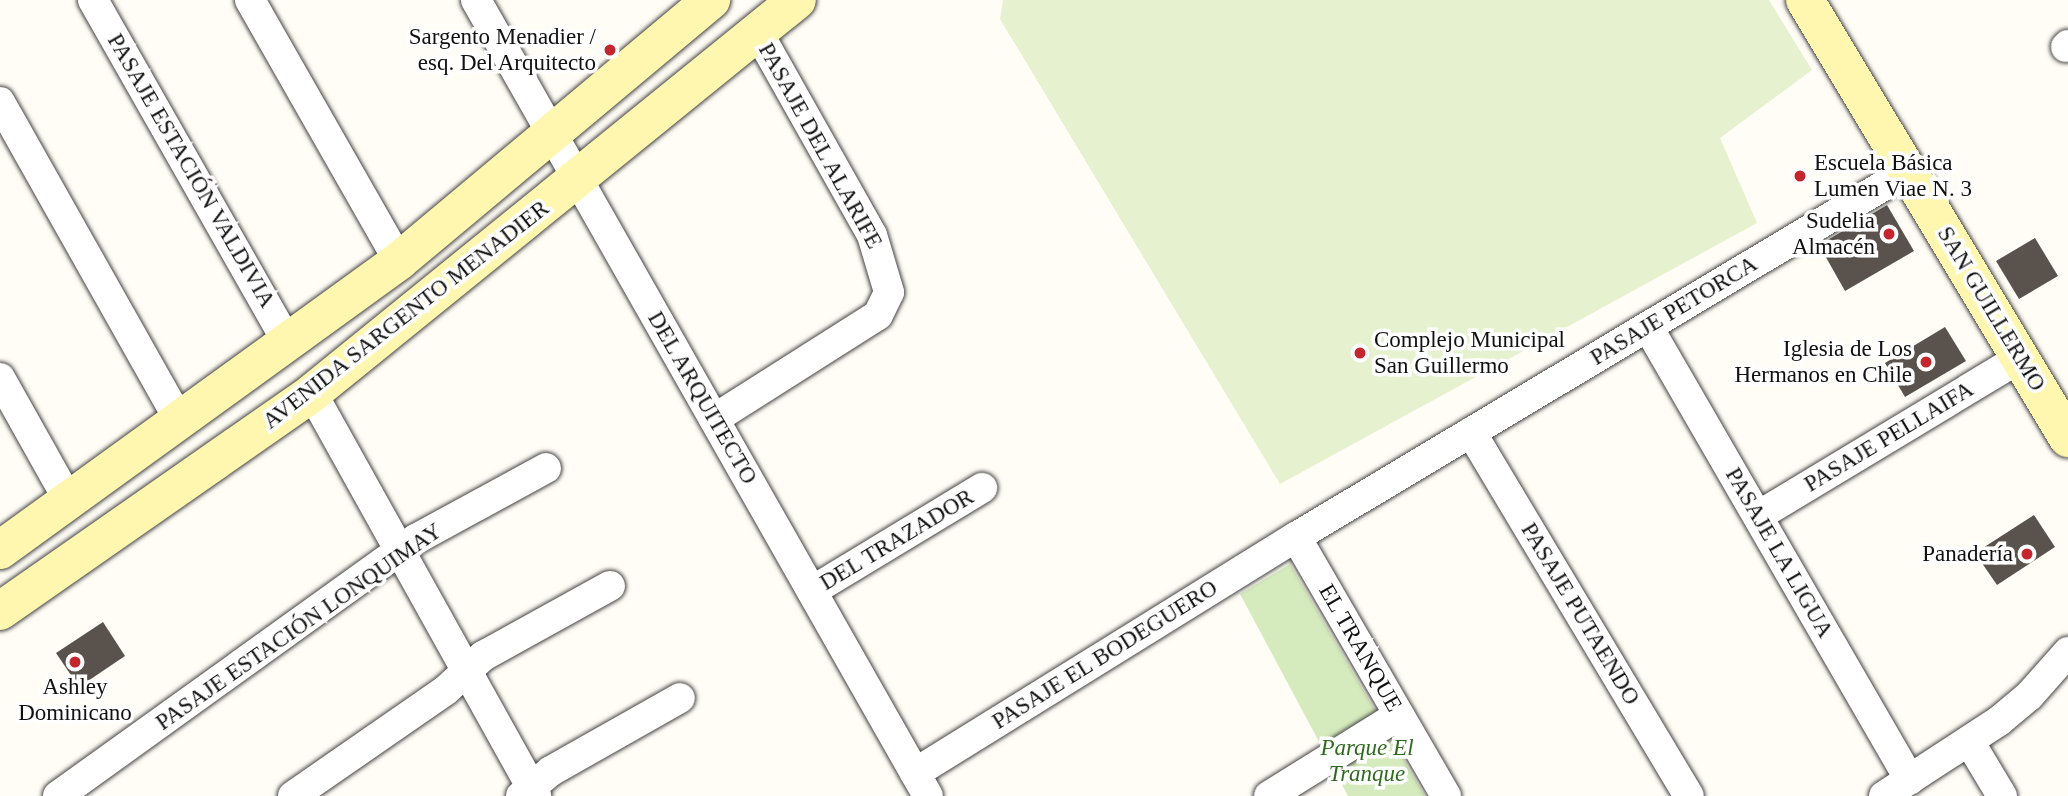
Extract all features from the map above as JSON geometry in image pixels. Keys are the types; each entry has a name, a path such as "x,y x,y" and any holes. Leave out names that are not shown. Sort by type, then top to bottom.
{"street":[{"name":"PASAJE ESTACIÓN VALDIVIA","path":"93,0 288,343"},
{"path":"250,0 399,261"},
{"name":"DEL ARQUITECTO","path":"476,0 922,784"},
{"name":"AVENIDA SARGENTO MENADIER","path":"0,550 399,261 710,0"},
{"name":"AVENIDA SARGENTO MENADIER","path":"0,611 312,393 797,0"},
{"name":"SAN GUILLERMO","path":"1805,0 2068,438"},
{"name":"PASAJE DEL ALARIFE","path":"714,419 878,315 889,292 872,235 757,31"},
{"path":"0,102 179,420"},
{"name":"PASAJE PETORCA","path":"1296,537 1908,172"},
{"name":"PASAJE LA LIGUA","path":"1648,327 1910,780"},
{"name":"PASAJE PELLAIFA","path":"1758,516 2020,358"},
{"path":"0,378 69,501"},
{"path":"312,393 467,671 530,793 680,698"},
{"name":"PASAJE PUTAENDO","path":"1471,432 1689,796"},
{"name":"PASAJE ESTACIÓN LONQUIMAY","path":"58,796 400,552 546,468"},
{"name":"DEL TRAZADOR","path":"812,592 982,488"},
{"name":"EL TRANQUE","path":"1296,537 1446,796"},
{"name":"PASAJE EL BODEGUERO","path":"922,784 1296,537"},
{"path":"293,796 467,671 483,656 610,586"},
{"path":"1884,796 1969,741 2029,696 2068,652"},
{"path":"1269,796 1399,715"},
{"path":"1969,741 2002,796"}],"green space":[{"name":"Complejo Municipal San Guillermo","path":"1003,0 1769,0 1812,70 1720,138 1757,223 1280,484 1000,19"},
{"name":"Parque El Tranque","path":"1290,564 1425,796 1348,796 1240,594"}],"building":[{"path":"1887,205 1914,251 1845,291 1819,245"},
{"path":"2035,238 2058,276 2019,299 1996,261"},
{"name":"Iglesia de Los Hermanos en Chile","path":"1945,327 1966,361 1905,397 1885,363"},
{"path":"2034,515 2055,547 1997,585 1975,553"},
{"path":"103,622 125,656 79,687 56,653"}],"place":[{"name":"Sargento Menadier / esq. Del Arquitecto","path":"610,50"},
{"name":"Escuela Básica Lumen Viae N. 3","path":"1800,176"},
{"name":"Sudelia Almacén","path":"1889,234"},
{"name":"Complejo Municipal San Guillermo","path":"1360,353"},
{"name":"Iglesia de Los Hermanos en Chile","path":"1926,362"},
{"name":"Panadería","path":"2027,554"},
{"name":"Ashley Dominicano","path":"75,662"}]}
